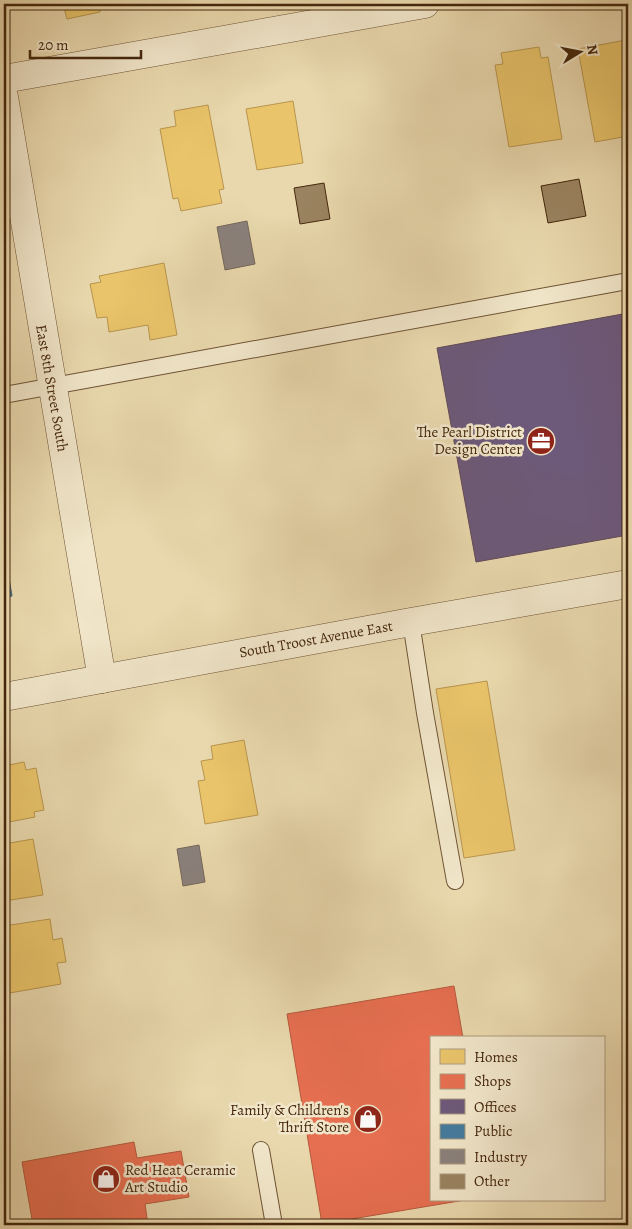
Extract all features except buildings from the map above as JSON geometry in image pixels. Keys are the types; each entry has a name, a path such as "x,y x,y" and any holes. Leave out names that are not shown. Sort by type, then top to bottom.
{"street":[{"path":"4,80 425,4"},
{"name":"East 8th Street South","path":"4,97 102,679"},
{"name":"South Troost Avenue East","path":"4,697 628,584"}],"lane":[{"path":"4,395 628,281"},
{"path":"411,622 455,881"},
{"path":"261,1150 274,1225"}],"place":[{"name":"The Pearl District Design Center","path":"541,441"},
{"name":"Family & Children's Thrift Store","path":"368,1119"},
{"name":"Red Heat Ceramic Art Studio","path":"106,1179"}]}
